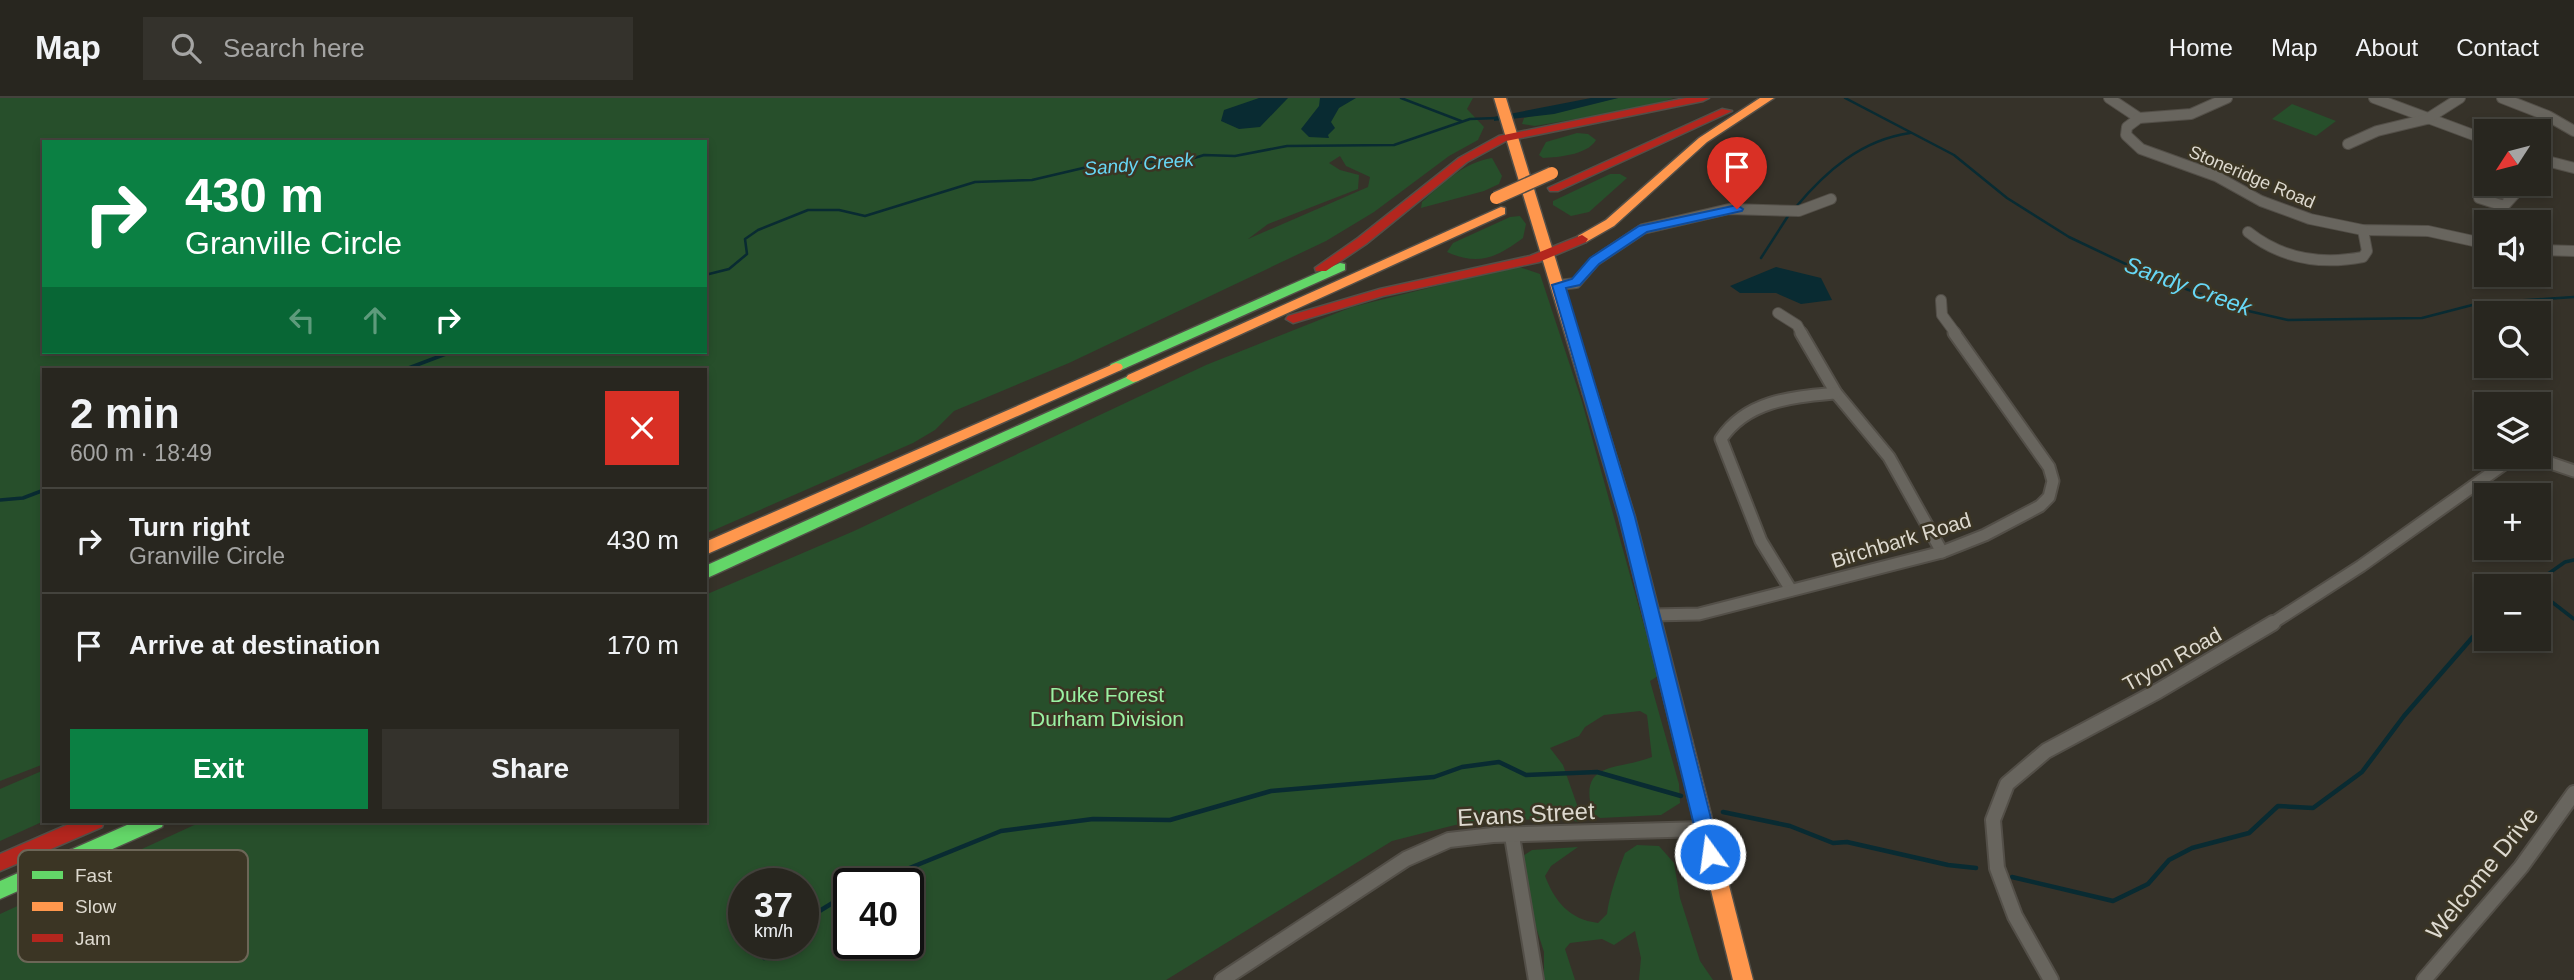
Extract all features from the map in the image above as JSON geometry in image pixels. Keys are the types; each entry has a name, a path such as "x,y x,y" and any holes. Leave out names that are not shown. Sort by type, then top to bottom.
{"main road":[{"path":"1296,287 1362,241 1463,160 1510,130 1703,98"},
{"path":"1553,180 1720,98"},
{"path":"707,572 1091,398 1499,204 1755,98"},
{"path":"1091,398 1324,309 1443,277 1549,255 1610,223 1703,140 1768,98"},
{"path":"1501,101 1559,285 1652,615 1743,980"},
{"path":"707,548 1296,287 1499,204"},
{"path":"29,850 90,823"},
{"path":"90,850 151,823"},
{"path":"0,863 18,855"},
{"path":"0,890 18,882"}],"street":[{"path":"2109,98 2139,118"},
{"name":"Stoneridge Road","path":"2227,98 2191,114 2139,118 2125,131 2129,141 2141,149 2217,176 2275,208 2310,219 2363,230 2428,231 2474,241"},
{"path":"2374,98 2474,136"},
{"path":"2348,144 2377,131 2427,119 2459,98"},
{"path":"2502,98 2540,112 2574,131"},
{"path":"2552,164 2574,168"},
{"path":"1559,285 1576,282 1595,261 1643,229 1729,209 1799,211 1831,199"},
{"path":"2248,232 2259,241 2283,252 2329,261 2363,257 2367,251 2363,230"},
{"path":"2551,250 2574,251"},
{"name":"Birchbark Road","path":"1652,615 1699,614 1942,552 1984,535 2040,506 2049,497 2053,481 2049,467 1942,315 1941,300"},
{"path":"1778,313 1797,325 1836,393 1889,457 1942,552"},
{"path":"1791,590 1761,541 1721,439 1726,427 1768,404 1783,399 1836,393"},
{"path":"2551,463 2574,471"},
{"name":"Tryon Road","path":"2051,980 2008,896 1994,855 1996,808 2009,784 2061,741 2189,676 2324,592 2497,469"},
{"name":"Welcome Drive","path":"2424,980 2521,867 2574,793"},
{"name":"Evans Street","path":"1222,980 1419,852 1449,840 1704,829"},
{"path":"1512,836 1536,980"}],"green space":[{"path":"0,98 1473,98 1467,109 1484,127 1478,140 1449,156 1374,212 1326,241 1069,363 954,411 935,430 913,443 707,533 707,368 42,368 42,765 0,781","holes":["1340,156 1346,166 1370,177 1368,187 1248,239 1268,224 1358,189 1359,175 1340,170 1329,163"]},
{"path":"1618,98 1674,98 1641,108 1535,126 1522,124 1524,118"},
{"path":"2292,104 2336,121 2316,136 2272,119"},
{"path":"1577,133 1588,134 1596,140 1586,149 1572,154 1543,158 1539,155 1546,142"},
{"path":"1492,158 1502,176 1499,184 1484,191 1421,208 1422,202 1454,175 1472,164"},
{"path":"1610,174 1620,174 1627,178 1589,212 1571,216 1553,205 1553,201"},
{"path":"1520,216 1526,224 1523,238 1504,251 1478,259 1468,259 1447,252 1453,243 1510,217"},
{"name":"Duke Forest Durham Division","path":"1517,266 1540,274 1582,402 1658,676 1650,681 1679,784 1680,803 1661,815 1600,818 1593,814 1590,797 1595,776 1603,770 1652,757 1647,715 1640,711 1604,715 1585,727 1579,736 1550,748 1563,765 1582,819 1579,822 1561,818 1494,821 1455,825 1392,841 1166,980 0,980 0,914 18,906 18,962 248,962 248,850 140,850 199,823 707,823 707,594 854,531 1206,365 1352,307"},
{"path":"42,771 42,822 0,841 0,789"},
{"path":"1637,845 1659,846 1674,863 1680,898 1700,961 1713,980 1639,980 1641,958 1635,931 1614,945 1602,939 1570,943 1565,949 1575,980 1544,980 1544,952 1524,890 1523,856 1532,850 1578,847 1551,866 1545,876 1553,894 1564,908 1579,918 1598,923 1607,914 1625,853"}],"water":[{"path":"1259,98 1288,98 1260,127 1239,129 1221,121 1224,110"},
{"path":"1320,98 1356,98 1339,108 1331,122 1335,128 1328,135 1329,138 1309,137 1301,129 1319,106"},
{"path":"1591,98 1618,98 1554,114 1494,121 1494,117"},
{"path":"1776,267 1821,278 1832,300 1801,304 1776,293 1740,293 1730,286"}],"waterway":[{"path":"1401,98 1461,121"},
{"name":"Sandy Creek","path":"1845,98 1954,155 2007,198 2069,237 2153,277 2244,310 2288,320 2422,318 2480,303 2574,297"},
{"name":"Sandy Creek","path":"707,274 729,269 747,254 745,239 758,230 808,210 839,210 865,216 975,182 1032,180 1096,165 1188,160 1204,155 1235,156 1287,146 1394,145 1470,119 1497,118"},
{"path":"1795,208 1819,182 1846,159 1876,142 1910,133"},
{"path":"1761,258 1788,216"},
{"name":"Sandy Creek","path":"409,368 446,354"},
{"name":"Sandy Creek","path":"0,500 23,498 42,491"},
{"path":"2548,574 2565,562 2574,560"},
{"path":"2551,601 2574,619"},
{"path":"2012,877 2113,901 2148,884 2169,860 2192,848 2249,833 2278,806 2313,808 2362,772 2404,716 2474,636"},
{"path":"910,868 1001,831 1093,819 1170,820 1271,791 1434,777 1462,767 1499,762 1526,775 1597,772 1681,796"},
{"path":"1723,812 1790,826 1833,843 1847,842 1948,865 1976,868"},
{"path":"819,911 833,903"}],"traffic: fast":[{"path":"1116,367 1340,267"},
{"path":"707,572 1133,378"},
{"path":"90,850 151,823"},
{"path":"0,890 18,882"}],"traffic: slow":[{"path":"1500,98 1590,394"},
{"path":"1582,239 1610,223 1703,140 1768,98"},
{"path":"1496,198 1552,173"},
{"path":"1133,378 1501,211"},
{"path":"707,548 1116,367"},
{"path":"1683,740 1743,980"}],"traffic: jam":[{"path":"1321,268 1362,241 1463,160 1503,138 1703,98"},
{"path":"1554,188 1726,111"},
{"path":"1293,319 1380,293 1534,259 1582,239"},
{"path":"1590,394 1627,517 1683,740"},
{"path":"29,850 90,823"},
{"path":"0,863 18,855"}],"route":[{"path":"1710,854 1627,517 1559,285 1578,281 1595,261 1639,230 1737,209"}]}
